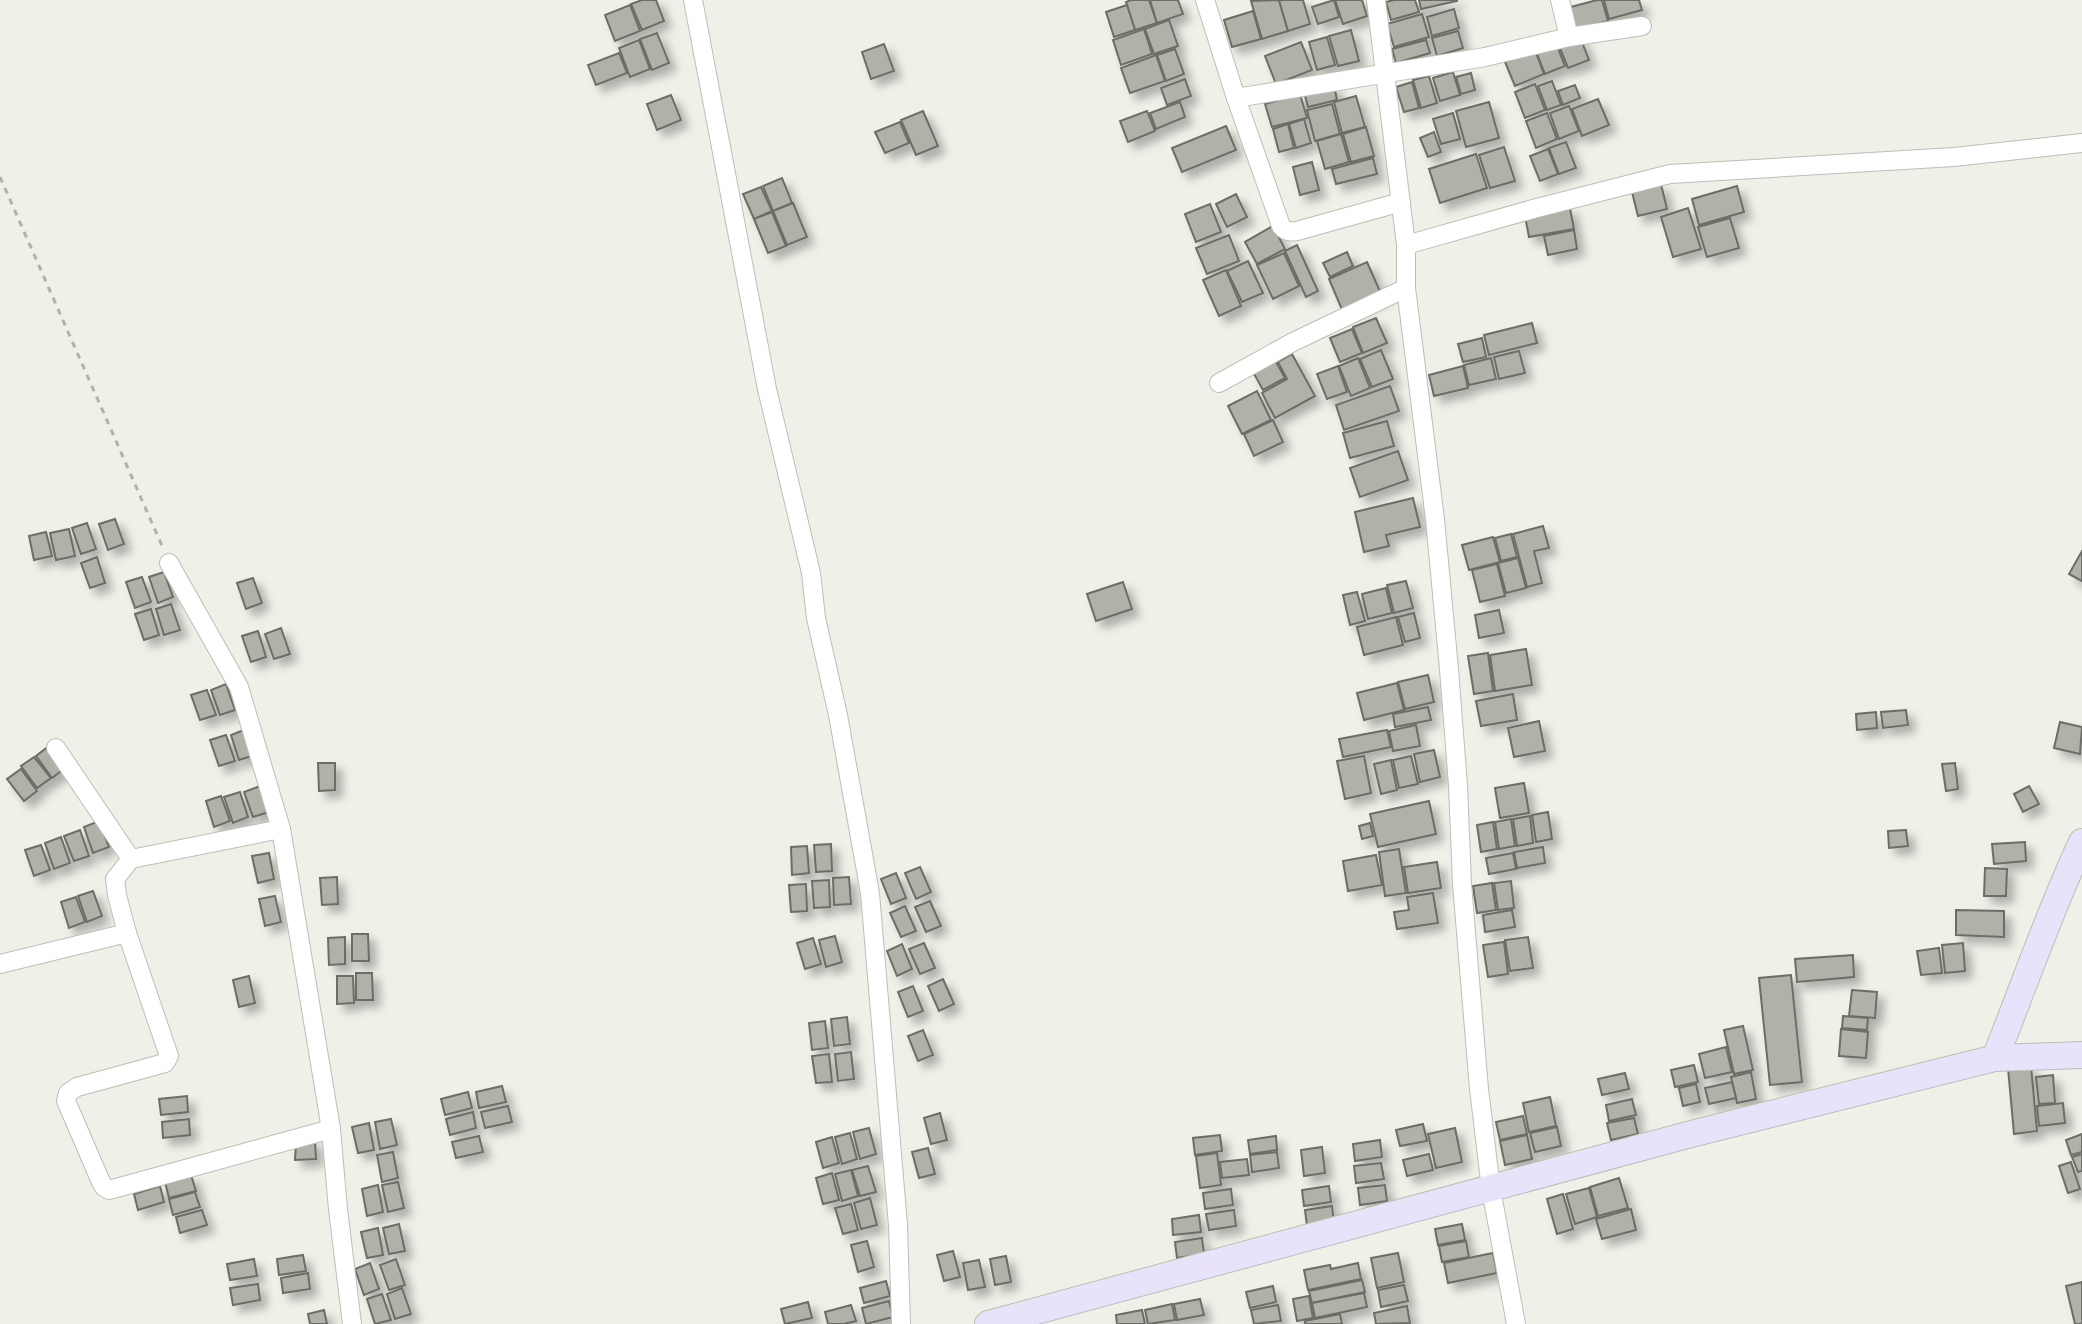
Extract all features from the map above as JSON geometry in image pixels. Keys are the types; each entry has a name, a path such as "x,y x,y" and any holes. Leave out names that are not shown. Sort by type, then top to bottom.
{"street":[{"path":"693,0 767,389 811,573 816,618 838,715 870,893 898,1225 901,1324"},
{"path":"1205,0 1281,226 1289,232 1297,231 1401,202"},
{"path":"1376,0 1406,245 1406,288 1435,519 1458,785 1462,884 1479,1089 1491,1189 1516,1324"},
{"path":"1560,0 1569,37"},
{"path":"1236,98 1485,57 1569,37 1642,26"},
{"path":"1406,245 1670,174 1954,157 2082,143"},
{"path":"1219,383 1293,342 1406,288"},
{"path":"169,563 239,687 281,829 331,1129 352,1324"},
{"path":"56,748 131,859"},
{"path":"281,829 131,859 115,879 127,933 169,1056 165,1063 77,1087 68,1093 66,1101 104,1187 109,1190 331,1129"},
{"path":"1995,1058 2059,891 2082,842"},
{"path":"0,964 127,933"},
{"path":"988,1324 1691,1134 1995,1058 2082,1055"}],"path":[{"path":"0,177 169,563"}],"building":[{"path":"656,0 664,21 642,30 631,4"},
{"path":"1149,0 1157,23 1135,30 1126,2"},
{"path":"1150,0 1178,0 1183,14 1157,23"},
{"path":"1279,0 1288,31 1262,39 1251,1"},
{"path":"1279,0 1303,0 1310,24 1288,31"},
{"path":"1334,0 1339,17 1318,24 1312,7"},
{"path":"1335,0 1362,0 1367,16 1343,24"},
{"path":"1415,0 1419,12 1391,20 1386,2"},
{"path":"1419,0 1457,0 1457,1 1421,9"},
{"path":"1602,0 1608,21 1572,30 1567,8"},
{"path":"1604,0 1639,0 1642,10 1609,19"},
{"path":"630,5 640,31 615,41 605,15"},
{"path":"1127,5 1135,30 1114,37 1106,12"},
{"path":"1454,9 1459,28 1432,36 1427,17"},
{"path":"1253,11 1261,39 1232,47 1224,20"},
{"path":"1422,14 1429,37 1394,47 1387,24"},
{"path":"1169,20 1178,46 1154,54 1145,29"},
{"path":"1144,29 1152,54 1121,65 1113,40"},
{"path":"1351,30 1359,61 1338,66 1329,36"},
{"path":"1458,31 1463,48 1437,56 1432,38"},
{"path":"657,33 669,63 652,70 640,39"},
{"path":"1327,37 1335,65 1317,70 1309,42"},
{"path":"1580,37 1589,60 1568,68 1559,46"},
{"path":"639,40 650,69 630,77 619,48"},
{"path":"1426,40 1430,53 1396,63 1392,49"},
{"path":"1301,42 1312,70 1276,84 1265,56"},
{"path":"884,44 894,71 871,79 862,52"},
{"path":"1557,46 1565,66 1545,74 1537,54"},
{"path":"1175,49 1184,74 1166,81 1157,55"},
{"path":"1535,50 1544,74 1515,86 1505,62"},
{"path":"619,53 627,73 596,85 588,65"},
{"path":"1156,55 1165,81 1130,93 1121,68"},
{"path":"1453,72 1460,95 1440,101 1433,78"},
{"path":"1471,73 1475,90 1461,94 1456,77"},
{"path":"1429,76 1437,103 1421,108 1413,80"},
{"path":"1185,79 1191,96 1167,105 1161,88"},
{"path":"1552,81 1561,105 1547,110 1538,86"},
{"path":"1412,82 1419,108 1404,112 1396,87"},
{"path":"1535,84 1545,110 1525,118 1515,92"},
{"path":"1334,85 1337,100 1308,107 1304,92"},
{"path":"1575,85 1580,98 1563,105 1558,91"},
{"path":"1300,94 1307,118 1272,127 1265,104"},
{"path":"671,95 681,120 657,130 647,104"},
{"path":"1356,96 1365,127 1342,133 1334,102"},
{"path":"1598,99 1609,125 1582,136 1572,109"},
{"path":"1180,102 1185,117 1156,129 1150,113"},
{"path":"1489,102 1499,138 1466,147 1456,111"},
{"path":"1332,104 1340,134 1315,141 1307,110"},
{"path":"1569,106 1579,131 1559,139 1550,113"},
{"path":"923,111 938,146 916,155 901,120"},
{"path":"1147,111 1155,131 1128,142 1120,121"},
{"path":"1453,113 1460,139 1441,144 1433,119"},
{"path":"1547,113 1557,139 1536,148 1526,121"},
{"path":"1304,119 1311,143 1296,148 1289,124"},
{"path":"900,122 909,143 885,153 875,132"},
{"path":"1288,124 1294,148 1279,152 1273,129"},
{"path":"1226,126 1236,150 1182,172 1172,148"},
{"path":"1366,127 1374,156 1351,162 1343,134"},
{"path":"1434,132 1441,152 1428,157 1420,138"},
{"path":"1341,134 1349,162 1325,169 1317,141"},
{"path":"1566,142 1576,168 1559,174 1549,148"},
{"path":"1504,147 1515,181 1490,188 1479,155"},
{"path":"1548,149 1558,174 1540,181 1530,156"},
{"path":"1476,154 1487,188 1440,203 1429,169"},
{"path":"1373,158 1377,174 1336,184 1332,169"},
{"path":"1312,162 1319,190 1300,195 1293,167"},
{"path":"782,178 792,203 773,211 763,186"},
{"path":"1661,184 1667,209 1638,216 1632,192"},
{"path":"1737,186 1744,212 1699,225 1692,199"},
{"path":"761,187 772,211 754,219 743,194"},
{"path":"1236,194 1247,217 1227,227 1216,204"},
{"path":"793,203 807,237 787,245 773,211"},
{"path":"1210,204 1221,232 1196,242 1185,214"},
{"path":"1570,208 1574,229 1529,237 1525,216"},
{"path":"1688,208 1701,249 1673,257 1661,217"},
{"path":"772,212 786,246 768,253 754,219"},
{"path":"1730,218 1739,248 1707,257 1698,227"},
{"path":"1273,226 1285,249 1257,264 1245,242"},
{"path":"1574,230 1577,249 1548,255 1544,236"},
{"path":"1229,235 1239,261 1207,274 1196,248"},
{"path":"1297,245 1318,291 1306,297 1285,251"},
{"path":"1347,252 1353,266 1330,277 1323,263"},
{"path":"1284,253 1299,286 1273,299 1257,265"},
{"path":"1248,261 1263,293 1242,302 1227,271"},
{"path":"1367,262 1382,296 1343,312 1329,279"},
{"path":"1226,270 1241,306 1219,316 1203,280"},
{"path":"1376,318 1387,343 1363,353 1353,327"},
{"path":"1532,323 1537,343 1489,355 1484,335"},
{"path":"1352,329 1362,353 1340,362 1330,338"},
{"path":"1482,338 1486,357 1463,362 1458,344"},
{"path":"1381,350 1393,379 1372,387 1360,359"},
{"path":"1519,351 1525,373 1499,379 1494,357"},
{"path":"1292,354 1315,396 1275,418 1262,393 1287,379 1278,362"},
{"path":"1358,358 1370,388 1351,396 1339,366"},
{"path":"1491,358 1496,379 1469,385 1464,365"},
{"path":"1275,360 1285,378 1263,390 1253,372"},
{"path":"1338,366 1347,392 1327,399 1317,374"},
{"path":"1463,366 1468,388 1434,396 1429,375"},
{"path":"1390,386 1399,411 1344,430 1336,405"},
{"path":"1257,391 1271,420 1242,434 1228,406"},
{"path":"1273,420 1283,442 1254,456 1244,434"},
{"path":"1387,421 1394,446 1350,458 1343,433"},
{"path":"1398,451 1408,480 1360,497 1350,468"},
{"path":"1413,498 1420,527 1386,535 1389,546 1364,552 1355,512"},
{"path":"115,519 124,544 108,550 99,524"},
{"path":"87,523 96,549 81,554 72,528"},
{"path":"1543,526 1549,548 1534,551 1542,583 1527,587 1513,534"},
{"path":"69,529 75,556 56,560 50,533"},
{"path":"46,532 52,556 34,560 29,536"},
{"path":"1511,534 1517,557 1501,561 1495,538"},
{"path":"1493,537 1500,562 1469,570 1462,545"},
{"path":"2082,551 2082,581 2069,574"},
{"path":"97,557 105,583 90,588 81,563"},
{"path":"1518,558 1526,588 1506,593 1498,563"},
{"path":"1497,564 1505,596 1480,602 1472,570"},
{"path":"164,572 173,597 158,603 149,577"},
{"path":"142,577 151,602 135,608 126,582"},
{"path":"253,578 262,603 246,609 237,583"},
{"path":"1406,581 1413,608 1394,613 1387,585"},
{"path":"1123,582 1132,609 1096,621 1087,594"},
{"path":"1386,588 1392,613 1368,619 1362,594"},
{"path":"1357,592 1365,621 1350,625 1343,595"},
{"path":"171,604 180,630 164,635 156,609"},
{"path":"151,609 159,635 144,640 135,614"},
{"path":"1499,610 1504,633 1479,638 1475,615"},
{"path":"1414,613 1420,638 1405,642 1398,617"},
{"path":"1396,617 1403,645 1364,655 1357,627"},
{"path":"281,628 290,654 274,659 265,634"},
{"path":"258,631 266,657 251,662 242,636"},
{"path":"1526,649 1532,685 1495,691 1490,655"},
{"path":"1488,653 1493,691 1474,694 1468,656"},
{"path":"1428,675 1434,702 1405,709 1398,682"},
{"path":"1397,683 1404,710 1364,720 1357,693"},
{"path":"226,684 235,710 220,715 211,690"},
{"path":"207,690 216,715 200,720 191,695"},
{"path":"1513,694 1517,720 1481,726 1476,701"},
{"path":"1428,707 1431,720 1395,727 1393,714"},
{"path":"1906,710 1908,725 1883,728 1881,712"},
{"path":"1876,712 1877,728 1857,730 1856,714"},
{"path":"1539,721 1545,751 1514,757 1508,728"},
{"path":"2060,722 2082,727 2080,754 2054,748"},
{"path":"1416,725 1420,746 1393,751 1389,731"},
{"path":"246,729 255,755 239,760 231,735"},
{"path":"1387,730 1391,747 1343,757 1339,739"},
{"path":"226,735 235,761 219,766 210,740"},
{"path":"49,746 65,768 52,778 36,756"},
{"path":"1434,750 1440,777 1420,782 1414,754"},
{"path":"1364,756 1371,793 1345,799 1337,761"},
{"path":"1411,756 1418,784 1399,788 1393,760"},
{"path":"34,757 51,778 37,788 21,766"},
{"path":"1391,760 1397,790 1381,794 1374,764"},
{"path":"318,763 335,763 335,790 319,791"},
{"path":"1955,763 1958,789 1946,791 1942,764"},
{"path":"21,769 37,791 24,801 7,779"},
{"path":"1524,783 1529,813 1500,818 1495,788"},
{"path":"260,786 269,812 253,817 244,792"},
{"path":"2029,786 2039,804 2023,812 2014,794"},
{"path":"240,792 248,817 233,823 224,797"},
{"path":"221,796 230,821 214,827 206,801"},
{"path":"1429,801 1436,834 1378,847 1370,814"},
{"path":"1548,812 1552,839 1536,842 1532,815"},
{"path":"1530,816 1533,843 1517,846 1513,819"},
{"path":"1511,819 1515,846 1499,849 1495,822"},
{"path":"99,821 109,847 93,853 84,827"},
{"path":"1493,822 1497,849 1481,852 1477,825"},
{"path":"1370,823 1373,836 1362,839 1359,826"},
{"path":"80,830 89,856 74,861 64,836"},
{"path":"1906,830 1908,846 1889,848 1888,831"},
{"path":"61,837 70,863 54,869 45,843"},
{"path":"2025,842 2026,861 1994,864 1992,844"},
{"path":"831,844 832,871 816,872 814,845"},
{"path":"41,845 50,870 34,876 25,850"},
{"path":"807,846 809,873 792,875 791,847"},
{"path":"1543,847 1545,863 1517,868 1514,852"},
{"path":"1399,849 1406,893 1385,896 1379,852"},
{"path":"269,853 274,879 258,883 252,856"},
{"path":"1513,853 1516,869 1489,874 1486,858"},
{"path":"1376,855 1382,885 1348,891 1343,861"},
{"path":"1437,862 1441,888 1408,893 1404,867"},
{"path":"920,867 931,892 916,899 905,873"},
{"path":"1985,868 2007,869 2006,896 1984,896"},
{"path":"896,873 906,898 891,904 881,879"},
{"path":"337,877 338,904 322,905 320,878"},
{"path":"849,877 851,904 834,905 833,878"},
{"path":"829,880 830,907 814,908 812,881"},
{"path":"1511,881 1514,908 1498,910 1494,883"},
{"path":"1492,883 1496,910 1477,913 1473,886"},
{"path":"806,884 807,911 791,912 789,885"},
{"path":"93,891 102,916 87,922 78,896"},
{"path":"1433,893 1438,923 1397,929 1394,912 1409,910 1407,897"},
{"path":"275,896 281,922 265,926 259,899"},
{"path":"76,897 85,922 69,928 61,902"},
{"path":"930,901 941,926 926,932 915,907"},
{"path":"905,906 916,931 901,937 890,913"},
{"path":"1512,910 1515,927 1485,932 1483,915"},
{"path":"1956,910 2004,911 2004,937 1956,935"},
{"path":"352,934 368,934 369,961 352,961"},
{"path":"835,936 842,962 826,967 819,940"},
{"path":"345,937 345,964 329,965 328,938"},
{"path":"1528,937 1533,968 1510,971 1505,940"},
{"path":"813,938 821,964 805,969 797,943"},
{"path":"1504,942 1508,974 1488,977 1483,945"},
{"path":"924,943 935,968 920,974 909,949"},
{"path":"1963,943 1965,971 1945,973 1942,945"},
{"path":"902,944 912,969 897,976 887,951"},
{"path":"1939,948 1942,973 1921,975 1917,951"},
{"path":"1853,955 1854,977 1797,982 1795,959"},
{"path":"356,973 372,973 373,1000 356,1000"},
{"path":"1791,975 1802,1082 1770,1085 1759,978"},
{"path":"249,976 255,1003 239,1007 233,980"},
{"path":"337,976 353,976 354,1003 337,1004"},
{"path":"943,979 954,1004 939,1011 928,986"},
{"path":"913,986 923,1011 908,1017 898,992"},
{"path":"1852,990 1877,992 1875,1018 1849,1016"},
{"path":"1843,1016 1868,1018 1867,1030 1842,1028"},
{"path":"847,1017 850,1044 834,1046 831,1019"},
{"path":"825,1021 828,1048 812,1050 809,1023"},
{"path":"1743,1026 1753,1070 1734,1074 1724,1030"},
{"path":"1841,1029 1868,1032 1866,1058 1839,1056"},
{"path":"923,1030 933,1055 918,1061 908,1036"},
{"path":"1726,1047 1732,1072 1705,1078 1699,1054"},
{"path":"851,1052 854,1079 838,1081 835,1054"},
{"path":"829,1054 832,1082 816,1083 812,1056"},
{"path":"1694,1065 1698,1082 1675,1087 1671,1070"},
{"path":"2031,1066 2037,1131 2014,1134 2008,1068"},
{"path":"1751,1072 1756,1099 1737,1103 1731,1077"},
{"path":"1625,1073 1629,1089 1602,1095 1598,1079"},
{"path":"2053,1075 2055,1103 2039,1104 2036,1077"},
{"path":"1732,1082 1736,1098 1709,1104 1705,1088"},
{"path":"1696,1084 1700,1102 1683,1106 1679,1088"},
{"path":"502,1086 506,1102 479,1108 476,1092"},
{"path":"468,1092 472,1108 445,1115 441,1099"},
{"path":"187,1096 188,1112 161,1115 159,1099"},
{"path":"1550,1097 1556,1126 1529,1132 1523,1103"},
{"path":"1632,1099 1636,1115 1609,1121 1606,1105"},
{"path":"2063,1103 2065,1123 2039,1126 2037,1106"},
{"path":"508,1106 512,1122 485,1128 481,1112"},
{"path":"473,1112 476,1128 450,1135 446,1119"},
{"path":"940,1113 947,1140 931,1144 924,1118"},
{"path":"1523,1116 1527,1134 1500,1140 1496,1122"},
{"path":"1634,1118 1638,1134 1611,1140 1607,1123"},
{"path":"189,1119 190,1135 163,1138 162,1122"},
{"path":"391,1119 397,1145 380,1149 375,1122"},
{"path":"369,1123 374,1150 358,1153 352,1127"},
{"path":"1423,1124 1427,1141 1400,1146 1396,1130"},
{"path":"1557,1127 1561,1146 1535,1152 1530,1133"},
{"path":"869,1128 876,1154 860,1159 853,1132"},
{"path":"1455,1128 1462,1162 1436,1168 1428,1134"},
{"path":"850,1133 857,1159 842,1164 835,1137"},
{"path":"2082,1134 2082,1152 2071,1155 2066,1140"},
{"path":"1220,1135 1222,1151 1195,1155 1193,1138"},
{"path":"1527,1135 1532,1159 1505,1165 1500,1141"},
{"path":"479,1136 483,1152 456,1158 452,1142"},
{"path":"1276,1136 1277,1150 1250,1154 1248,1140"},
{"path":"832,1137 839,1163 823,1168 816,1142"},
{"path":"315,1140 316,1159 295,1160 296,1142"},
{"path":"1380,1140 1382,1157 1355,1161 1353,1144"},
{"path":"1322,1147 1325,1173 1304,1176 1301,1150"},
{"path":"928,1148 935,1174 919,1178 912,1152"},
{"path":"393,1152 398,1178 382,1182 377,1155"},
{"path":"1277,1152 1279,1168 1252,1172 1250,1155"},
{"path":"1217,1153 1221,1185 1200,1188 1196,1156"},
{"path":"1429,1154 1433,1170 1407,1176 1403,1160"},
{"path":"2082,1154 2082,1171 2078,1172 2072,1157"},
{"path":"1247,1159 1249,1175 1222,1178 1220,1162"},
{"path":"2071,1162 2080,1189 2068,1193 2059,1166"},
{"path":"1381,1163 1384,1179 1356,1183 1354,1166"},
{"path":"868,1166 876,1192 860,1196 852,1170"},
{"path":"851,1170 858,1196 842,1201 835,1174"},
{"path":"832,1173 839,1200 823,1204 816,1178"},
{"path":"191,1175 196,1191 169,1198 165,1182"},
{"path":"1619,1178 1628,1208 1598,1216 1590,1187"},
{"path":"398,1182 404,1208 388,1212 382,1185"},
{"path":"378,1185 383,1212 367,1216 362,1189"},
{"path":"1385,1185 1387,1201 1360,1205 1358,1188"},
{"path":"160,1186 164,1202 138,1210 134,1194"},
{"path":"1329,1186 1331,1202 1304,1206 1302,1190"},
{"path":"1589,1188 1597,1217 1575,1224 1566,1194"},
{"path":"1231,1189 1233,1205 1205,1209 1203,1193"},
{"path":"195,1192 200,1207 173,1215 169,1199"},
{"path":"1563,1194 1573,1229 1557,1234 1547,1199"},
{"path":"870,1198 877,1225 861,1229 854,1203"},
{"path":"851,1204 858,1230 843,1234 835,1208"},
{"path":"1332,1206 1334,1223 1307,1226 1305,1210"},
{"path":"1631,1209 1636,1230 1602,1239 1596,1219"},
{"path":"202,1210 207,1225 180,1233 176,1217"},
{"path":"1234,1210 1236,1226 1209,1230 1206,1214"},
{"path":"1199,1215 1201,1232 1173,1235 1172,1219"},
{"path":"399,1224 405,1251 389,1254 383,1228"},
{"path":"1462,1224 1465,1240 1438,1245 1435,1229"},
{"path":"378,1228 383,1255 367,1258 361,1232"},
{"path":"1202,1238 1204,1254 1177,1258 1175,1242"},
{"path":"867,1241 874,1267 858,1272 851,1245"},
{"path":"1466,1241 1469,1257 1442,1262 1439,1246"},
{"path":"953,1251 960,1277 944,1281 937,1255"},
{"path":"1398,1253 1404,1282 1377,1288 1371,1258"},
{"path":"1493,1253 1497,1273 1448,1283 1444,1263"},
{"path":"303,1255 306,1271 279,1275 277,1259"},
{"path":"1006,1256 1011,1282 995,1285 990,1259"},
{"path":"254,1259 257,1276 230,1280 227,1264"},
{"path":"396,1259 405,1285 389,1290 380,1265"},
{"path":"979,1260 985,1287 968,1290 963,1263"},
{"path":"370,1263 379,1289 364,1295 355,1269"},
{"path":"1358,1263 1361,1279 1308,1290 1304,1270 1330,1265 1331,1269"},
{"path":"308,1273 310,1289 283,1293 281,1278"},
{"path":"1362,1280 1365,1292 1312,1303 1309,1291"},
{"path":"886,1281 890,1296 864,1303 860,1288"},
{"path":"2082,1282 2082,1324 2075,1324 2066,1286"},
{"path":"258,1284 260,1300 233,1305 230,1288"},
{"path":"1404,1285 1408,1301 1381,1307 1378,1290"},
{"path":"1273,1286 1276,1302 1250,1308 1246,1292"},
{"path":"402,1288 411,1314 395,1319 387,1294"},
{"path":"1364,1293 1367,1307 1315,1318 1312,1303"},
{"path":"382,1294 391,1320 375,1324 367,1299"},
{"path":"1309,1296 1313,1318 1297,1321 1293,1299"},
{"path":"1200,1299 1204,1315 1177,1320 1174,1304"},
{"path":"889,1301 893,1317 866,1324 862,1308"},
{"path":"808,1302 812,1318 785,1324 781,1309"},
{"path":"1172,1304 1175,1320 1148,1324 1145,1310"},
{"path":"851,1305 856,1321 828,1324 825,1312"},
{"path":"1278,1305 1281,1321 1254,1324 1251,1310"},
{"path":"1407,1306 1410,1323 1376,1324 1374,1313"},
{"path":"324,1310 327,1324 310,1324 308,1314"},
{"path":"1142,1310 1145,1324 1117,1324 1116,1315"},
{"path":"1340,1314 1342,1324 1305,1324 1305,1321"}]}
